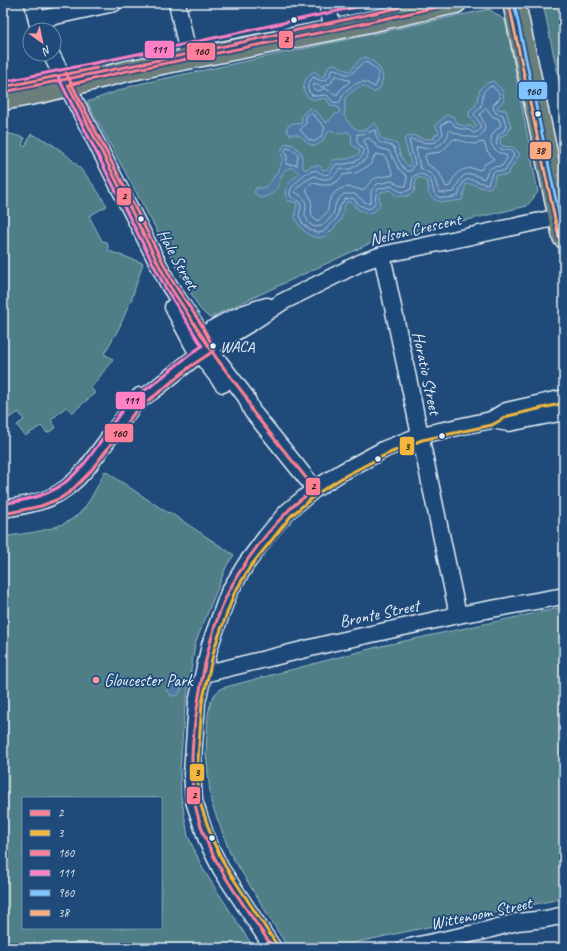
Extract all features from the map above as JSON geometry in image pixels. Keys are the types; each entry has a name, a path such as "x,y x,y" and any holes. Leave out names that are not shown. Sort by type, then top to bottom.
{"highway":[{"path":"514,3 563,223"},
{"path":"526,3 564,189"}],"main road":[{"path":"3,100 59,81 187,49 397,3"},
{"path":"3,87 59,81 127,71 330,17 456,3"}],"street":[{"path":"33,3 38,22"},
{"path":"55,22 114,3"},
{"path":"177,3 187,49"},
{"path":"47,62 59,81"},
{"path":"54,62 59,81"},
{"name":"Hale Street","path":"59,81 201,346 239,402 252,411 315,489"},
{"name":"Nelson Crescent","path":"3,509 44,501 55,496 73,483 134,404 154,390 201,346 252,322 282,302 362,262 382,255 563,223"},
{"name":"Horatio Street","path":"382,255 458,616"},
{"path":"273,948 221,869 208,843 194,801 192,773 193,742 198,702 210,644 229,592 266,537 287,512 315,489 371,455 421,435 491,420 506,411 564,398"},
{"path":"491,420 509,423 564,412"},
{"name":"Bronte Street","path":"204,674 331,643 458,616 564,596"},
{"name":"Wittenoom Street","path":"405,948 480,932 517,922 546,919 564,915"}],"green space":[{"path":"543,3 564,3 564,106"},
{"path":"489,9 506,21 538,192 527,206 373,242 209,318 199,308 87,102 134,85"},
{"path":"3,132 25,138 22,145 25,147 31,134 50,143 70,158 84,172 107,206 89,216 102,241 107,242 109,251 143,263 132,298 119,328 104,354 113,359 91,388 95,393 72,413 66,407 51,420 56,428 47,433 41,426 25,436 17,425 24,420 19,412 4,421 8,428 3,430"},
{"name":"Gloucester Park","path":"105,471 234,555 227,565 195,644 184,716 180,769 181,796 188,836 203,869 254,948 3,948 3,537 37,532 59,526 77,515 85,507"},
{"path":"564,607 564,898 330,948 288,948 230,853 211,802 206,754 208,714 211,701 215,694 222,688 381,646"}],"water":[{"path":"365,57 379,67 383,76 380,87 376,92 374,92 361,86 350,93 345,99 344,115 350,124 356,129 368,129 374,123 378,128 382,139 393,142 399,147 404,161 409,167 411,164 404,139 411,135 425,139 435,139 434,136 439,133 435,125 447,115 453,116 458,124 471,126 474,129 477,126 469,116 470,110 476,105 481,88 493,81 503,91 504,100 497,107 498,109 506,110 511,127 507,134 501,136 500,143 503,146 513,147 520,154 507,175 495,175 494,183 490,188 466,184 462,200 443,202 435,199 428,192 429,188 427,181 419,177 416,180 414,192 407,196 396,196 391,190 381,192 379,195 380,202 377,209 368,214 356,208 352,202 347,202 344,207 341,220 329,233 320,238 311,236 302,229 296,220 295,216 297,203 287,200 286,197 285,192 287,186 299,174 295,169 287,169 283,172 277,188 270,195 260,198 254,192 256,188 264,188 276,174 283,158 282,150 286,143 293,145 302,153 302,165 305,170 312,166 320,166 323,170 325,170 330,167 333,160 350,158 360,153 359,150 351,144 352,136 348,132 336,133 331,130 321,143 314,146 296,134 289,134 286,128 292,123 301,124 301,116 309,108 318,113 326,123 340,112 338,107 331,106 326,98 318,100 310,98 306,95 304,92 304,84 311,73 314,71 321,77 325,76 328,67 335,64 350,71 359,60"},
{"path":"171,682 177,682 181,686 181,692 177,696 171,696 167,692 167,686"}],"transit line":[{"name":"111","path":"3,82 374,3"},
{"name":"2","path":"273,948 221,870 205,837 199,820 193,793 193,736 206,657 217,619 228,593 250,556 277,522 290,509 315,489 252,411 246,397 217,359 169,285 68,85 127,71 333,30 456,3"},
{"name":"960","path":"514,3 564,237"},
{"name":"38","path":"509,4 559,238"},
{"name":"160","path":"4,92 188,54 398,8"},
{"name":"2","path":"3,87 97,68"},
{"name":"160","path":"4,514 41,506 61,498 71,491 90,472 138,408 214,349 201,324 173,282 66,73"},
{"name":"111","path":"3,504 36,497 61,486 83,465 120,413 132,399 202,346 165,287 58,77"},
{"name":"3","path":"277,945 225,866 213,841 199,800 197,773 202,703 215,646 234,594 250,567 291,516 318,493 345,476 387,454 422,440 492,425 508,416 564,403"}],"place":[{"name":"WACA","path":"213,346"},
{"name":"Gloucester Park","path":"96,680"}]}
